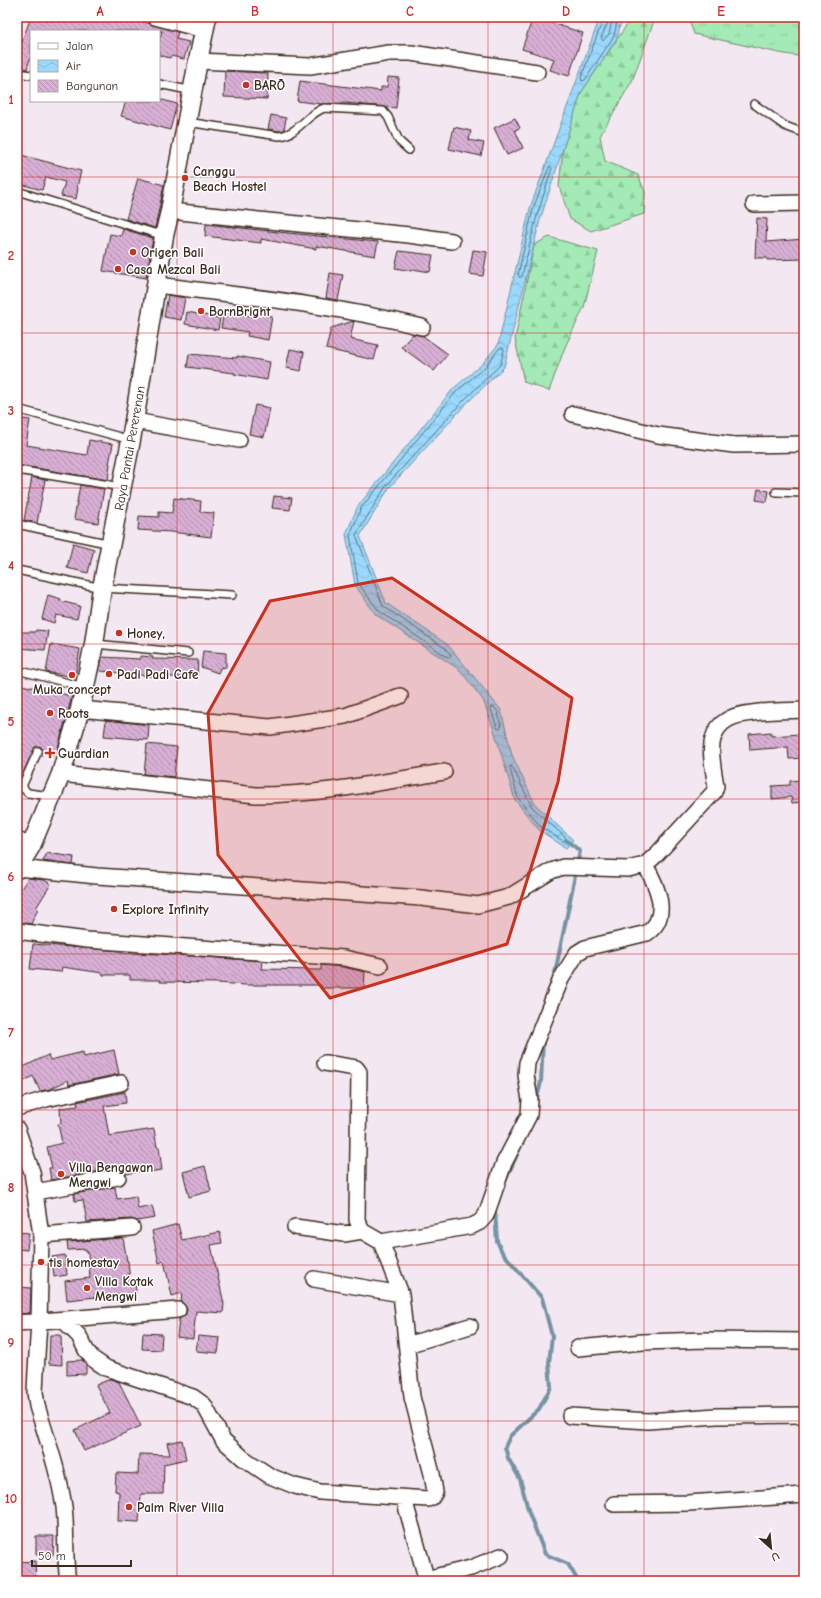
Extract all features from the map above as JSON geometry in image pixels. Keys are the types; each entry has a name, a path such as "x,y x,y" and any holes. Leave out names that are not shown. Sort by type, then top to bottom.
{"street":[{"path":"155,17 206,24"},
{"name":"Raya Pantai Pererenan","path":"17,869 24,843 52,797 61,774 80,710 94,644 102,588 135,422 164,236 206,24"},
{"path":"198,61 310,66 388,53 411,53 537,72"},
{"path":"754,204 804,203"},
{"path":"170,211 402,234 452,241"},
{"path":"156,285 276,300 362,313 422,327"},
{"path":"573,414 658,435 734,445 804,444"},
{"path":"135,422 239,440"},
{"path":"80,710 270,728 345,716 400,696"},
{"path":"17,869 96,876 421,898 478,905 509,897 551,871 562,867 628,869 645,865 714,792 716,786 712,740 718,727 728,718 760,712 804,710"},
{"path":"61,774 256,795 288,795 314,793 444,772"},
{"path":"381,1242 472,1226 480,1222 486,1215 504,1163 528,1115 530,1100 526,1069 561,979 577,953 585,948 647,933 654,928 658,921 660,911 659,898 655,883 645,865"},
{"path":"17,931 87,940 344,958 380,966"},
{"path":"63,1320 79,1336 86,1350 93,1359 106,1368 199,1400 204,1405 223,1440 243,1458 270,1476 295,1486 320,1492 380,1495 404,1499 428,1499 432,1497 435,1492 432,1474 412,1397 401,1294 381,1242 362,1231 357,1220 359,1072 356,1068 325,1063"},
{"path":"17,1108 46,1098 122,1083"},
{"path":"17,1129 32,1172 41,1235 39,1322 35,1392 37,1406 61,1487 67,1531 66,1581"},
{"path":"35,1192 118,1177"},
{"path":"295,1227 344,1234 362,1231"},
{"path":"41,1235 132,1228"},
{"path":"314,1279 401,1294"},
{"path":"17,1324 178,1310"},
{"path":"407,1345 470,1326"},
{"path":"578,1348 643,1342 705,1340 804,1341"},
{"path":"570,1416 648,1421 716,1416 804,1415"},
{"path":"614,1504 688,1503 804,1495"},
{"path":"404,1499 427,1580 471,1568 501,1556"}],"lane":[{"path":"18,73 30,75"},
{"path":"160,84 193,91"},
{"path":"754,104 785,126 804,133"},
{"path":"186,122 285,136 291,133 316,112 324,108 383,110 388,117 398,141 409,150"},
{"path":"17,191 164,236"},
{"path":"17,409 131,440"},
{"path":"17,470 122,487"},
{"path":"776,492 804,493"},
{"path":"17,524 111,544"},
{"path":"17,570 102,588 232,595"},
{"path":"94,644 188,654"},
{"path":"17,670 84,687"},
{"path":"38,751 23,784 24,788 28,793 52,797"}],"highlighted area":[{"path":"392,578 572,698 558,782 507,944 330,998 218,855 208,713 270,601"}],"green space":[{"path":"632,17 648,17 654,21 632,81 600,136 605,161 638,175 645,192 644,214 591,231 570,219 559,186 563,149 581,93"},
{"path":"688,17 804,17 804,57 779,53 694,34"},
{"path":"549,237 598,251 584,307 565,347 549,391 524,382 515,339 534,245"}],"water":[{"path":"600,17 622,17 617,38 581,93 540,220 504,367 466,404 389,488 360,536 386,603 448,645 501,710 512,755 535,804 573,840 566,848 539,830 515,800 494,730 483,700 460,670 376,615 355,585 346,534 358,506 453,389 482,364 498,345 530,208"}],"building":[{"path":"31,17 128,17 178,32 176,39 189,42 184,59 171,56 170,58 160,55 160,38 162,31 160,30 30,30 30,58 27,69 17,68 17,55"},
{"path":"533,17 583,33 569,76 550,70 554,59 522,49"},
{"name":"BARŌ","path":"225,71 268,73 267,99 224,97"},
{"path":"388,77 399,78 396,108 345,103 321,104 297,101 300,81 381,91 381,87 387,87"},
{"path":"160,99 177,104 170,130 121,116 126,102 160,102"},
{"path":"271,115 286,118 284,130 279,131 268,129"},
{"path":"515,118 520,128 515,130 523,148 507,155 494,128"},
{"path":"454,127 471,131 469,140 484,143 481,156 449,149"},
{"path":"17,154 81,171 76,199 61,196 65,182 46,177 42,190 17,183"},
{"path":"138,178 164,185 155,228 126,219"},
{"path":"757,218 767,219 766,242 804,239 804,259 767,260 767,258 755,258"},
{"path":"206,224 378,242 375,256 316,246 316,249 261,239 261,243 205,236"},
{"path":"123,229 153,238 146,278 103,271 110,234 121,236"},
{"path":"473,250 487,252 483,276 469,274"},
{"path":"399,251 433,255 430,272 395,268"},
{"path":"330,273 343,275 338,300 326,298"},
{"path":"168,295 185,298 181,320 164,317"},
{"path":"187,312 220,318 218,330 185,324"},
{"path":"224,312 251,316 252,312 272,316 268,340 247,336 248,332 221,328"},
{"path":"354,321 350,339 378,345 374,360 326,349 331,328"},
{"path":"413,334 423,336 448,354 434,371 401,347"},
{"path":"290,349 304,352 301,371 286,368"},
{"path":"189,354 237,358 237,356 270,362 267,380 234,373 187,367"},
{"path":"255,405 270,408 264,437 249,434"},
{"path":"17,418 30,420 26,445 87,455 89,440 113,444 109,464 108,480 17,465"},
{"path":"32,477 45,480 37,523 24,520"},
{"path":"80,485 104,489 98,523 74,519"},
{"path":"758,489 769,491 767,502 756,500"},
{"path":"274,496 292,498 290,510 272,508"},
{"path":"174,498 201,501 200,512 214,513 211,537 138,530 139,516 159,517 159,512 172,513"},
{"path":"73,543 94,549 88,573 67,568"},
{"path":"48,595 61,599 60,601 80,606 77,619 56,615 54,623 42,619"},
{"path":"36,630 48,631 45,650 17,648 17,632 35,632"},
{"path":"51,644 80,649 75,677 46,672"},
{"path":"203,651 226,653 226,667 220,668 218,673 201,667"},
{"path":"140,656 153,657 152,659 198,660 197,677 159,677 100,671 102,657 140,659"},
{"path":"17,684 72,696 56,755 43,752 40,746 35,747 17,786"},
{"path":"106,720 149,725 148,740 104,736"},
{"path":"771,732 771,736 801,734 803,758 789,759 788,747 750,750 749,734"},
{"path":"147,744 177,747 174,777 144,774"},
{"path":"801,780 803,802 792,803 791,797 772,799 772,786 790,785 790,781"},
{"path":"47,853 74,857 73,865 43,861"},
{"path":"28,878 44,880 51,884 36,908 38,909 31,924 17,922 17,895"},
{"path":"33,944 121,951 121,953 162,954 263,961 262,969 321,970 321,965 343,967 365,972 364,988 321,988 321,985 245,985 160,982 160,980 130,980 130,975 103,975 103,973 62,967 61,972 30,969"},
{"path":"114,1050 119,1074 69,1085 68,1080 50,1089 40,1091 33,1076 17,1085 17,1070 48,1055 50,1060 83,1052 84,1057"},
{"path":"125,1092 126,1103 104,1106 109,1136 154,1129 157,1147 159,1147 162,1170 148,1172 147,1170 126,1174 121,1169 116,1168 51,1180 49,1168 52,1168 47,1147 62,1143 58,1124 61,1123 60,1108 78,1106 77,1102"},
{"path":"205,1166 211,1191 189,1197 183,1172"},
{"path":"115,1187 117,1199 136,1196 138,1209 152,1206 155,1218 137,1221 131,1219 87,1222 83,1200 75,1201 74,1194"},
{"path":"178,1224 182,1240 220,1232 222,1243 211,1245 224,1304 223,1313 196,1311 193,1339 177,1337 179,1319 186,1314 187,1309 181,1302 182,1293 172,1296 164,1261 159,1263 152,1231"},
{"path":"17,1232 29,1233 27,1250 17,1249"},
{"path":"123,1238 128,1261 130,1281 135,1280 136,1293 67,1300 65,1281 90,1278 88,1252 86,1252 86,1249 68,1250 67,1242"},
{"path":"65,1255 67,1275 54,1277 52,1257"},
{"path":"18,1287 31,1288 30,1313 17,1314"},
{"path":"143,1333 162,1334 161,1350 142,1349"},
{"path":"50,1335 61,1335 62,1365 49,1364"},
{"path":"198,1336 220,1338 218,1353 196,1351"},
{"path":"82,1360 86,1364 86,1374 67,1375 67,1361"},
{"path":"110,1379 119,1382 141,1426 84,1451 75,1430 110,1413 96,1385"},
{"path":"182,1440 186,1459 164,1464 163,1494 141,1494 139,1522 118,1521 119,1492 115,1491 116,1473 138,1474 139,1454 170,1455 167,1443"},
{"path":"36,1536 54,1536 53,1555 36,1555"},
{"path":"35,1561 36,1581 17,1581 17,1562"}],"waterway":[{"path":"566,840 580,851 577,864"},
{"path":"554,978 576,871"},
{"path":"536,1102 541,1082 543,1040"},
{"path":"504,1184 519,1150"},
{"path":"495,1211 497,1241 502,1252 542,1298 552,1336 549,1363 551,1387 539,1409 510,1436 505,1447 508,1458 520,1479 529,1513 545,1554 568,1564 578,1581"}],"place":[{"name":"BARŌ","path":"246,85"},
{"name":"Canggu Beach Hostel","path":"185,178"},
{"name":"Origen Bali","path":"133,252"},
{"name":"Casa Mezcal Bali","path":"118,269"},
{"name":"BornBright","path":"201,311"},
{"name":"Honey,","path":"119,633"},
{"name":"Padi Padi Cafe","path":"109,674"},
{"name":"Muka concept","path":"72,675"},
{"name":"Roots","path":"50,713"},
{"name":"Guardian","path":"50,753"},
{"name":"Explore Infinity","path":"114,909"},
{"name":"Villa Bengawan Mengwi","path":"61,1174"},
{"name":"tis homestay","path":"41,1262"},
{"name":"Villa Kotak Mengwi","path":"87,1288"},
{"name":"Palm River Villa","path":"129,1507"}]}
